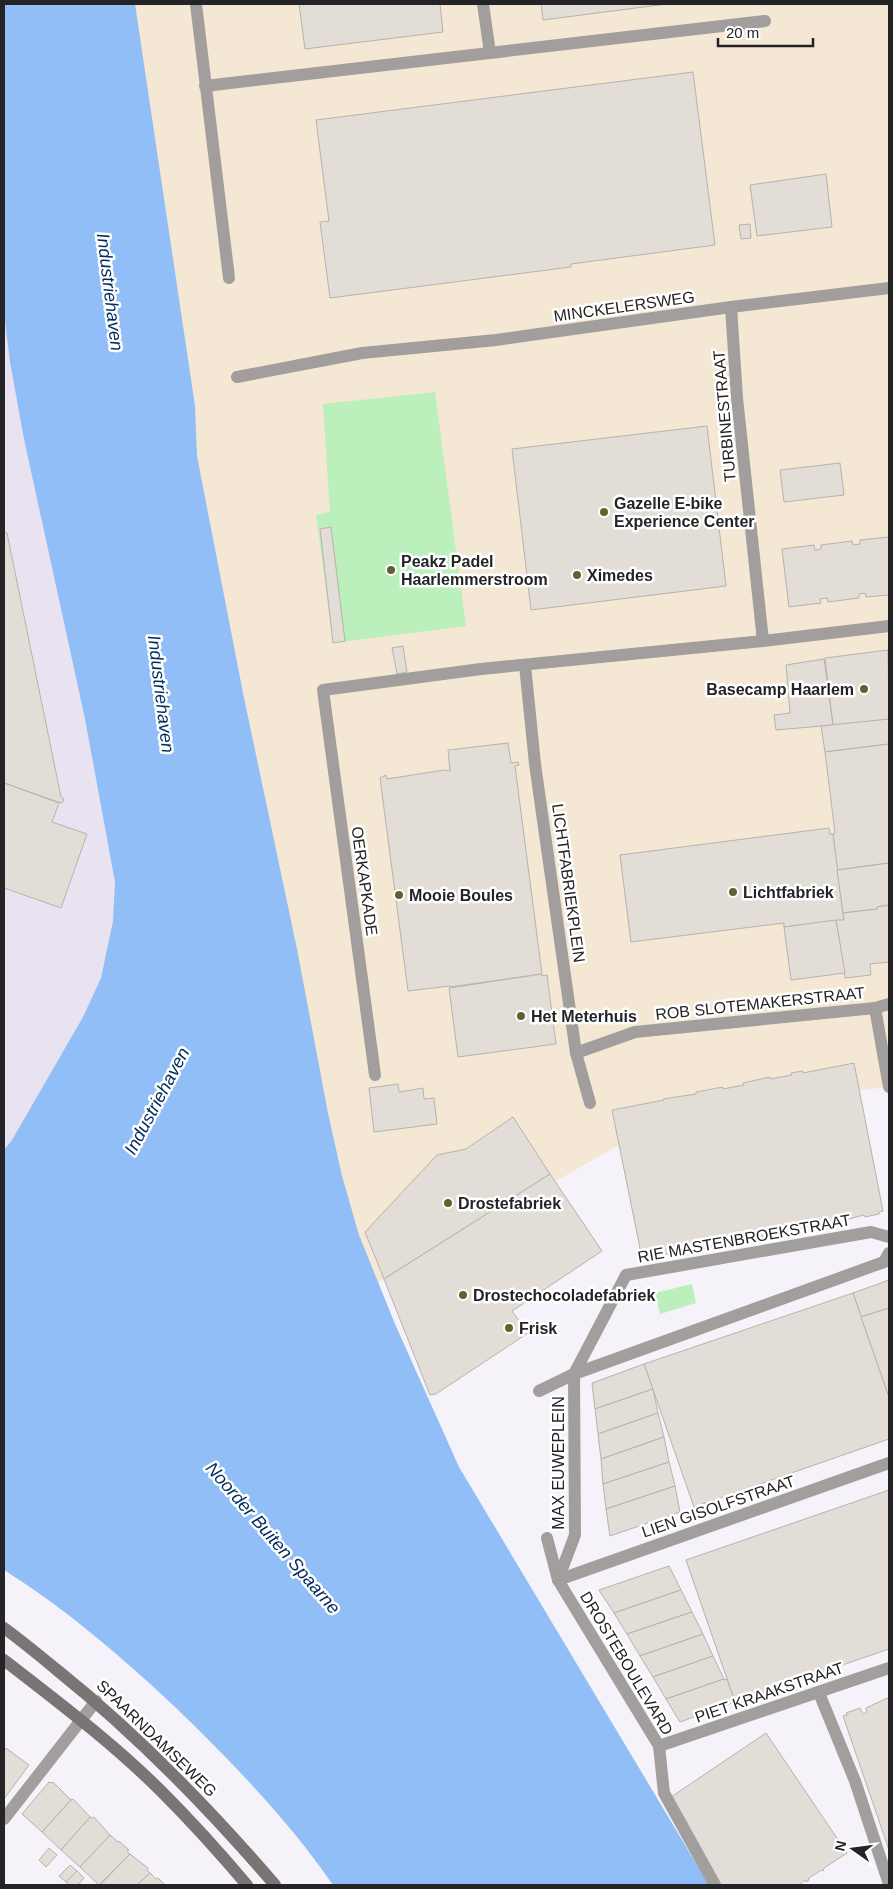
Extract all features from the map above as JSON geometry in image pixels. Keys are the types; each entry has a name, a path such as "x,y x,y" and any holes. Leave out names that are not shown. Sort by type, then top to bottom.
{"main road":[{"name":"SPAARNDAMSEWEG","path":"4,1628 96,1701 175,1774 275,1885"},
{"path":"4,1660 81,1720 162,1792 247,1885"}],"street":[{"path":"196,4 229,278"},
{"path":"483,4 490,53"},
{"path":"205,86 766,21"},
{"name":"MINCKELERSWEG","path":"237,377 362,352 496,340 889,288"},
{"name":"TURBINESTRAAT","path":"731,308 737,398 763,641"},
{"path":"525,665 889,626"},
{"name":"OERKAPKADE","path":"375,1075 323,690 525,665"},
{"name":"LICHTFABRIEKPLEIN","path":"525,665 536,764 576,1052 590,1103"},
{"name":"ROB SLOTEMAKERSTRAAT","path":"576,1052 635,1032 875,1008 889,1004"},
{"path":"875,1008 889,1087"},
{"name":"RIE MASTENBROEKSTRAAT","path":"574,1374 626,1275 871,1232 889,1237"},
{"path":"538,1391 574,1374 884,1262 889,1253"},
{"name":"MAX EUWEPLEIN","path":"558,1580 575,1535 574,1374"},
{"name":"LIEN GISOLFSTRAAT","path":"558,1580 889,1463"},
{"name":"DROSTEBOULEVARD","path":"547,1538 558,1580 659,1746 664,1793 715,1885"},
{"name":"PIET KRAAKSTRAAT","path":"659,1746 889,1668"},
{"path":"819,1693 855,1782 889,1884"},
{"path":"4,1819 96,1701"}],"shaded area":[{"path":"4,4 52,4 187,950 4,1194"},
{"path":"52,4 889,4 889,1087 680,1110 348,1300"}],"green space":[{"name":"Peakz Padel Haarlemmerstroom","path":"435,392 466,626 333,643 316,515 330,512 323,404"},
{"path":"692,1284 696,1303 660,1314 655,1293"}],"water":[{"path":"4,4 135,4 195,406 197,456 243,693 297,949 328,1113 342,1176 359,1235 395,1324 459,1467 709,1885 333,1885 316,1861 258,1792 175,1707 93,1634 4,1570 4,1150 12,1140 83,1017 101,978 113,921 115,882 85,719 24,439 10,362 4,313"}],"building":[{"path":"299,4 440,4 443,32 305,49"},
{"path":"541,4 667,4 543,20"},
{"path":"693,72 715,245 571,264 571,267 330,298 320,222 329,221 316,120"},
{"path":"826,174 832,227 757,236 750,185"},
{"path":"750,224 751,238 741,239 739,225"},
{"path":"707,426 726,586 531,610 512,449"},
{"path":"840,463 844,495 784,502 780,470"},
{"path":"331,527 345,641 333,643 320,529"},
{"path":"4,532 7,533 61,797 64,801 61,803 4,783"},
{"path":"889,537 889,595 866,597 865,593 859,594 859,598 828,602 827,598 820,599 821,603 789,607 782,549 814,545 815,550 821,549 821,545 852,541 853,545 860,544 860,540"},
{"path":"403,646 407,672 397,674 392,648"},
{"path":"888,650 889,719 833,726 825,658"},
{"path":"824,659 833,725 776,730 774,715 790,713 786,665"},
{"path":"889,719 889,744 825,752 821,726"},
{"path":"508,743 511,763 518,762 519,765 515,766 542,974 408,991 380,778 386,775 387,779 444,770 450,771 448,750"},
{"name":"Lichtfabriek","path":"889,744 889,863 837,870 833,834 835,833 825,752"},
{"path":"4,783 59,803 52,822 87,834 61,908 4,888"},
{"name":"Lichtfabriek","path":"829,828 830,834 833,834 844,920 784,927 784,923 631,942 620,855"},
{"name":"Lichtfabriek","path":"889,863 889,905 877,907 877,909 843,913 837,870"},
{"name":"Lichtfabriek","path":"889,905 889,962 870,964 871,975 845,978 836,920 844,920 843,913 877,909 877,907"},
{"name":"Lichtfabriek","path":"836,920 845,973 791,980 784,927"},
{"path":"542,974 542,976 547,975 556,1044 458,1057 449,988"},
{"path":"854,1063 883,1211 879,1212 879,1214 832,1221 832,1223 817,1226 817,1224 793,1231 793,1229 746,1240 746,1238 722,1244 712,1244 713,1247 698,1249 697,1247 689,1249 689,1251 646,1259 646,1257 642,1258 612,1110 696,1094 696,1092 744,1085 743,1083 770,1077 770,1079 792,1075 791,1073 803,1071 803,1073"},
{"path":"398,1084 399,1092 423,1088 424,1099 434,1098 437,1124 374,1132 369,1088"},
{"name":"Drostefabriek","path":"513,1117 550,1174 384,1279 365,1232 437,1155 466,1149"},
{"name":"Drostechocoladefabriek","path":"550,1174 602,1251 512,1311 528,1333 436,1394 430,1395 384,1279"},
{"path":"889,1280 889,1308 861,1317 853,1293"},
{"path":"853,1293 889,1397 889,1439 694,1507 644,1364"},
{"path":"889,1308 889,1397 861,1317"},
{"path":"644,1364 653,1389 595,1409 592,1383"},
{"path":"653,1389 658,1413 598,1434 595,1409"},
{"path":"658,1413 664,1437 601,1459 598,1434"},
{"path":"664,1437 669,1462 603,1484 601,1459"},
{"path":"669,1462 675,1486 606,1509 603,1484"},
{"path":"675,1486 680,1512 610,1536 606,1509"},
{"path":"889,1490 889,1649 735,1702 686,1560"},
{"path":"669,1566 681,1590 614,1613 599,1590"},
{"path":"681,1590 692,1612 627,1634 614,1613"},
{"path":"692,1612 703,1634 640,1656 627,1634"},
{"path":"703,1634 713,1656 653,1677 640,1656"},
{"path":"713,1656 724,1679 666,1699 653,1677"},
{"path":"727,1679 735,1702 680,1722 666,1699"},
{"path":"887,1698 889,1700 889,1850 843,1716 860,1708 863,1714 867,1712 866,1708"},
{"path":"766,1733 847,1853 824,1868 823,1871 821,1870 806,1882 806,1880 798,1885 718,1885 671,1797"},
{"path":"6,1748 29,1765 4,1799 4,1751"},
{"path":"49,1782 53,1782 71,1800 42,1832 22,1814"},
{"path":"73,1799 90,1817 61,1850 42,1832"},
{"path":"90,1817 94,1817 110,1835 80,1867 61,1850"},
{"path":"110,1835 129,1850 127,1851 130,1854 99,1885 80,1867"},
{"path":"49,1848 57,1855 46,1867 39,1860"},
{"path":"130,1854 148,1868 147,1870 150,1873 137,1885 100,1885"},
{"path":"70,1865 77,1871 66,1882 59,1876"},
{"path":"77,1871 84,1878 78,1885 69,1885 66,1882"},
{"path":"150,1873 156,1879 158,1878 165,1885 137,1885"}],"place":[{"name":"Gazelle E-bike Experience Center","path":"604,512"},
{"name":"Peakz Padel Haarlemmerstroom","path":"391,570"},
{"name":"Ximedes","path":"577,575"},
{"name":"Basecamp Haarlem","path":"864,689"},
{"name":"Lichtfabriek","path":"733,892"},
{"name":"Mooie Boules","path":"399,895"},
{"name":"Het Meterhuis","path":"521,1016"},
{"name":"Drostefabriek","path":"448,1203"},
{"name":"Drostechocoladefabriek","path":"463,1295"},
{"name":"Frisk","path":"509,1328"}],"water label":[{"name":"Industriehaven","path":"110,292"},
{"name":"Industriehaven","path":"161,694"},
{"name":"Industriehaven","path":"157,1101"},
{"name":"Noorder Buiten Spaarne","path":"273,1538"}]}
